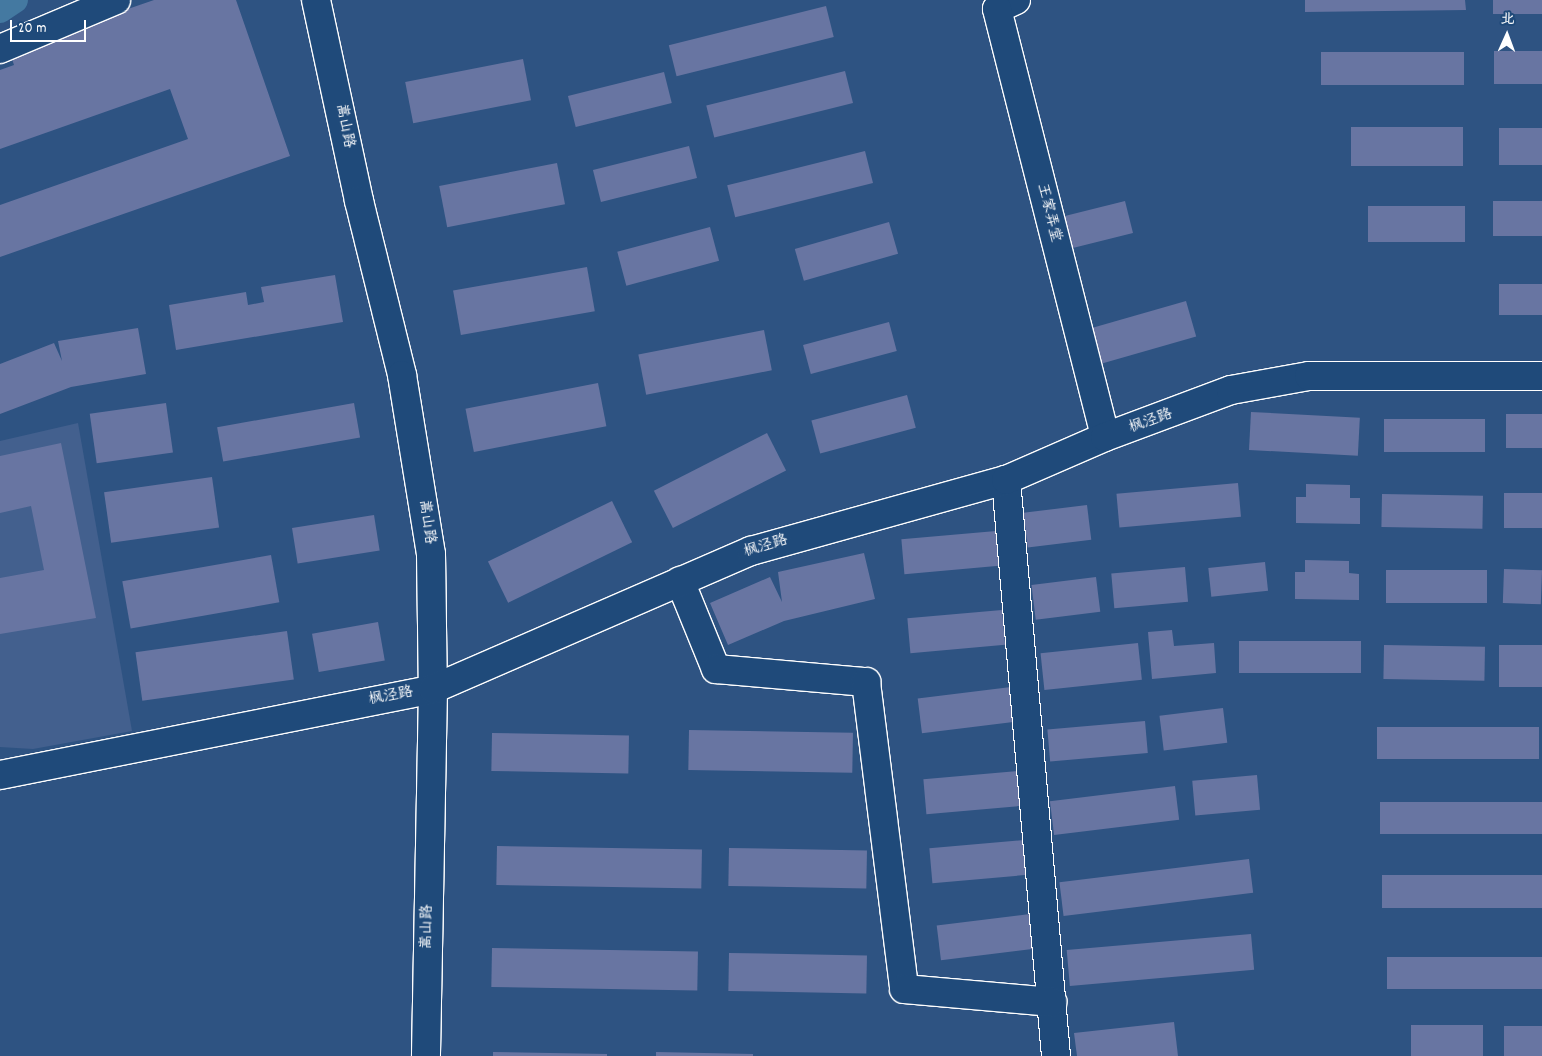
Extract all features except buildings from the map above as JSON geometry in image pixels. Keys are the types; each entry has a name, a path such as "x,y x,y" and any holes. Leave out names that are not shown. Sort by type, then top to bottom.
{"street":[{"path":"0,49 116,0"},
{"name":"嵩山路","path":"316,0 359,201 402,375 431,554 433,689 426,1056"},
{"name":"王家弄堂","path":"1016,0 997,9 1105,438"},
{"name":"枫泾路","path":"0,775 433,689 750,551 1006,480 1105,438 1231,390 1309,376 1542,376"},
{"path":"1006,480 1056,1056"},
{"path":"680,581 716,669 866,682 904,990 1052,1002"}],"shaded area":[{"path":"78,423 132,731 33,749 0,747 0,441"}],"waterway":[{"path":"0,10 15,0"}]}
